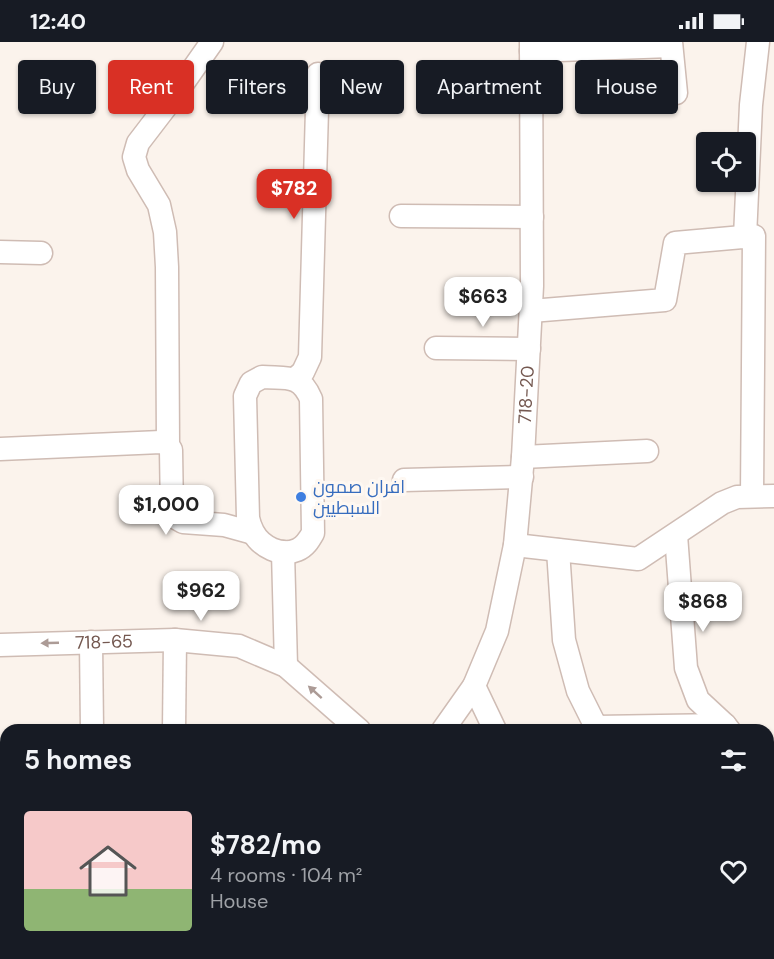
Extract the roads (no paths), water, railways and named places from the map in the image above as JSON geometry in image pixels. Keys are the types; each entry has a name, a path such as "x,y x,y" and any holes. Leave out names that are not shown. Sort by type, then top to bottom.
{"street":[{"path":"212,42 138,143 134,157 138,170 159,205 165,231 168,445 171,450 172,512 176,518 183,522 224,525 253,533 271,550 297,551 307,544 313,533 311,399 306,387 295,379 262,377 251,383 245,396 248,518 253,533"},
{"path":"745,237 751,105 758,42"},
{"path":"531,47 671,44 673,60"},
{"path":"295,379 303,372 310,357 318,74"},
{"name":"718-20","path":"447,724 474,686 497,632 515,545 522,467 532,286 531,114"},
{"path":"401,216 532,217"},
{"path":"515,545 638,559 722,503 737,496 763,496 754,236 675,243 665,300 531,311"},
{"path":"0,252 41,253"},
{"path":"436,348 529,349"},
{"path":"0,449 161,442 168,445"},
{"path":"404,480 647,452"},
{"path":"676,535 686,668 698,700 723,724"},
{"path":"558,550 564,640 578,691 594,724"},
{"path":"283,552 286,666"},
{"path":"174,724 175,640"},
{"name":"718-65","path":"0,645 175,640 239,646 286,666 352,724"},
{"path":"92,642 92,724"},
{"path":"474,686 492,724"}],"place":[{"name":"افران صمون السبطيين","path":"301,497"}]}
